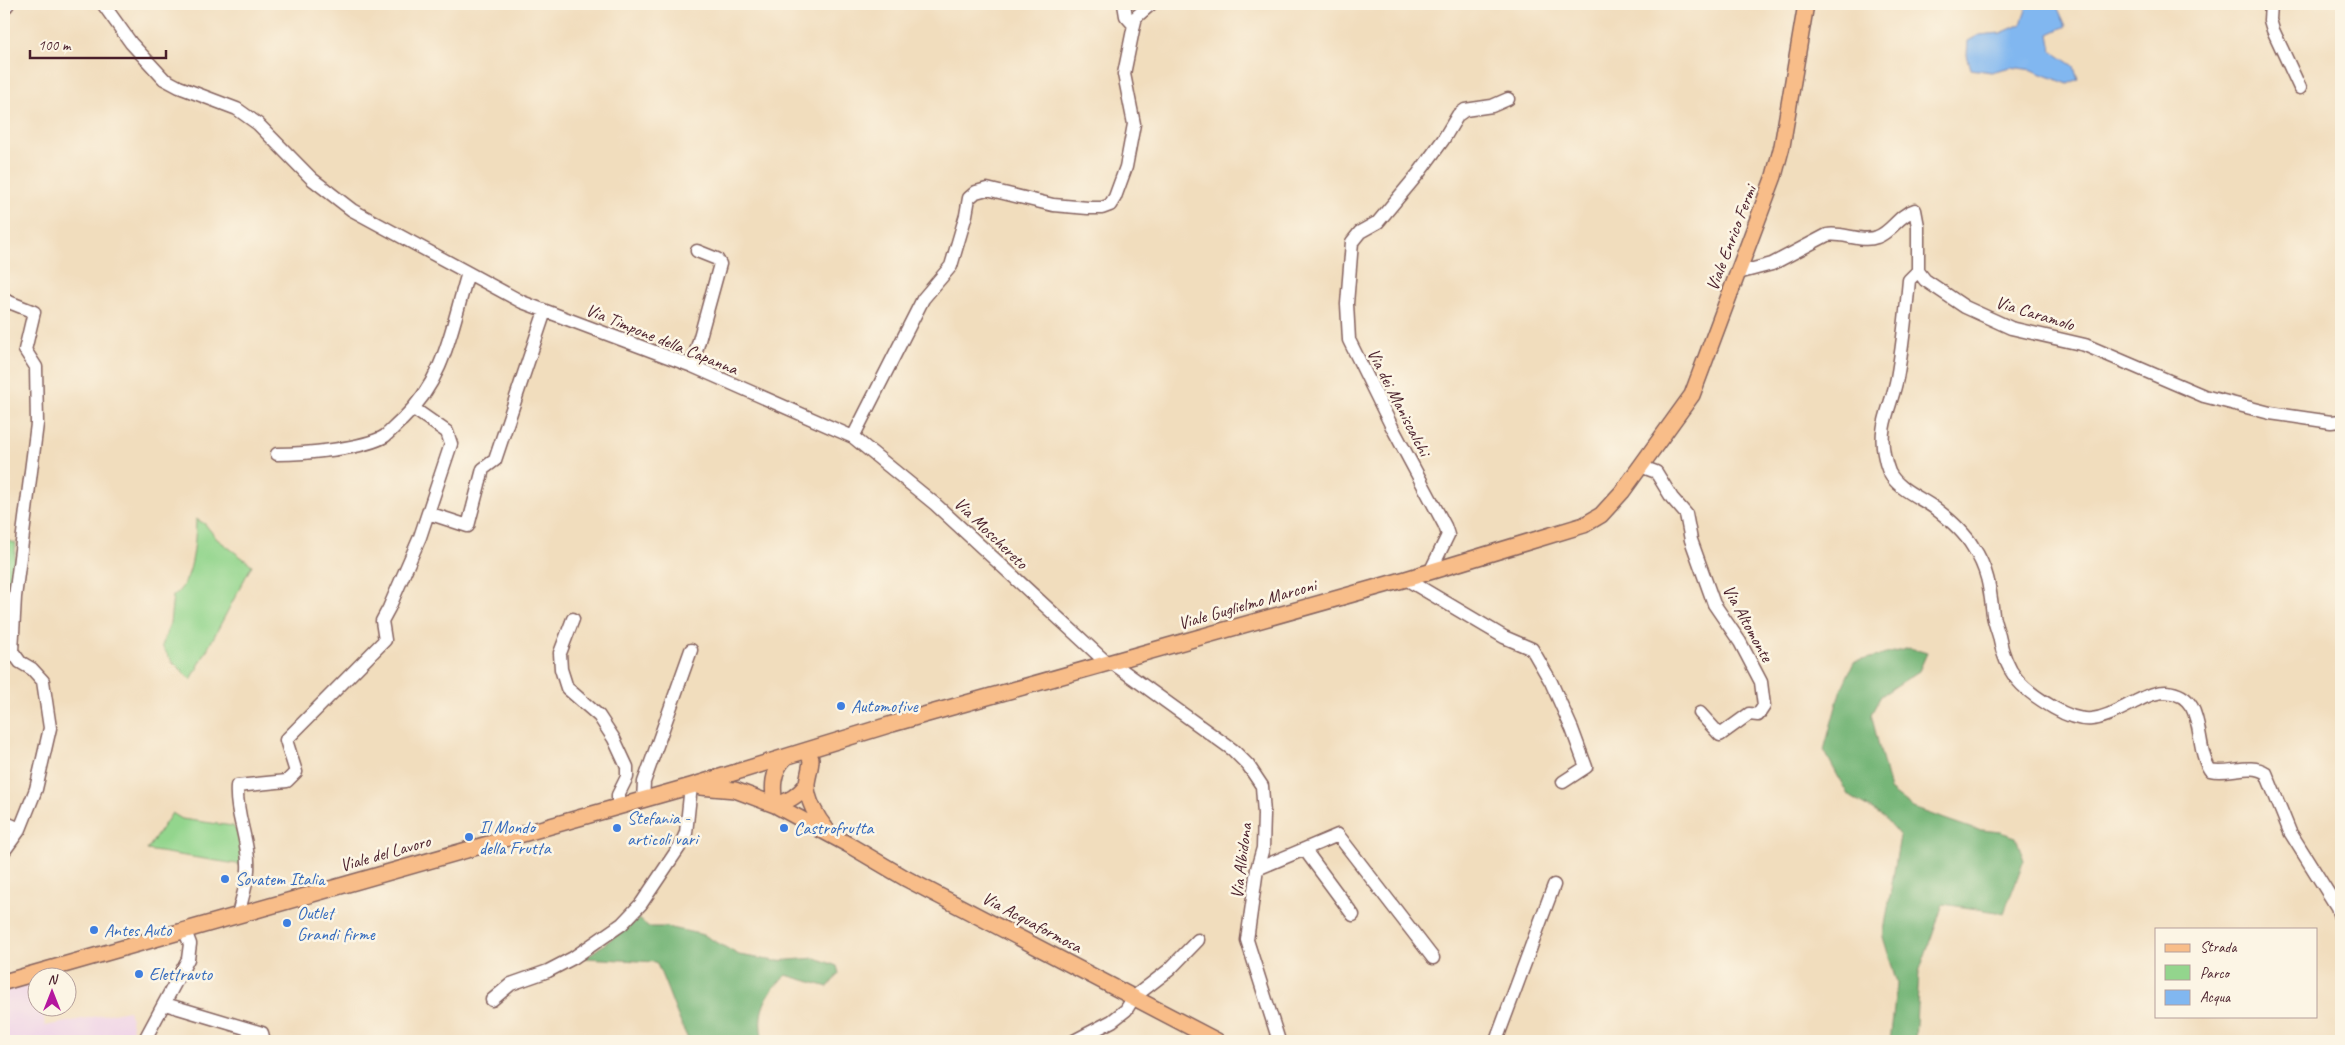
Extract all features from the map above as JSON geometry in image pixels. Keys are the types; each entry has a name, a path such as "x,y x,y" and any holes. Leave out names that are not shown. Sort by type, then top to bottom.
{"main road":[{"name":"Viale Enrico Fermi","path":"1640,466 1692,395 1774,176 1782,146 1806,4"},
{"name":"Viale Guglielmo Marconi","path":"785,758 808,757 840,741 892,724 1406,579 1584,525 1608,507 1640,466"},
{"path":"808,757 807,784 816,817 830,835"},
{"name":"Viale del Lavoro","path":"4,982 785,758"},
{"path":"785,758 779,764 773,781 776,806 788,802 800,794 807,784"},
{"name":"Via Acquaformosa","path":"691,786 735,790 776,806 905,878 1217,1041"}],"street":[{"path":"4,10 8,4"},
{"name":"Via Timpone della Capanna","path":"104,4 131,43 164,79 178,87 237,109 258,124 312,179 352,210 522,302 692,366 737,388 849,435"},
{"path":"1124,4 1126,16 1134,25"},
{"path":"849,435 923,299 951,266 970,198 976,192 987,189 1053,205 1088,208 1102,208 1110,205 1116,197 1126,167 1134,124 1125,85 1126,62 1136,18 1151,4"},
{"path":"2272,4 2270,20 2273,30 2300,88"},
{"name":"Via dei Maniscalchi","path":"1430,572 1448,535 1445,526 1392,427 1349,340 1347,304 1354,237 1378,222 1418,174 1443,140 1458,115 1465,110 1492,106 1508,99"},
{"path":"1738,273 1772,264 1827,235 1836,233 1871,239 1880,236 1904,213 1915,210 1918,226 1918,271 1909,280 1897,377 1882,431 1884,453 1889,473 1903,487 1936,509 1972,544 1984,564 1990,585 1993,617 2008,668 2023,686 2052,707 2078,720 2100,718 2149,695 2164,692 2175,694 2185,699 2195,710 2204,758 2210,770 2228,772 2251,768 2260,769 2266,773 2290,832 2337,907 2341,920"},
{"path":"692,366 720,264 717,259 697,251"},
{"name":"Via Caramolo","path":"1918,271 1925,280 1965,307 2011,328 2085,346 2204,396 2270,413 2331,422 2341,421"},
{"path":"277,454 294,454 369,443 385,436 414,409 437,375 452,335 468,273"},
{"path":"4,300 34,312 25,350 36,367 38,378 37,424 14,597 12,651 20,662 32,669 43,681 50,728 39,779 20,829 4,851"},
{"path":"428,513 468,526 483,469 495,460 545,311"},
{"path":"238,915 248,870 245,843 236,804 237,786 287,781 296,772 286,740 385,640 382,621 420,537 451,444 450,435 447,432 414,409"},
{"name":"Via Moschereto","path":"849,435 935,504 1109,663"},
{"name":"Via Altomonte","path":"1640,466 1656,472 1672,498 1686,514 1691,540 1714,604 1740,642 1761,682 1764,706 1758,715 1749,714 1720,735 1700,714"},
{"path":"1406,579 1504,637 1532,649 1554,689 1586,767 1563,782"},
{"path":"573,619 560,653 560,669 567,688 599,716 614,739 627,767 627,777 618,796 618,807"},
{"path":"643,800 644,782 691,650"},
{"name":"Via Albidona","path":"1109,663 1233,750 1248,765 1262,786 1264,814 1263,848 1257,869 1247,940 1279,1041"},
{"path":"492,1000 511,984 548,971 573,958 622,924 641,904 680,846 686,833 691,786"},
{"path":"4,822 20,829"},
{"path":"1257,869 1338,835 1433,958"},
{"path":"1305,850 1353,915"},
{"path":"1496,1041 1554,885"},
{"path":"144,1041 188,959 190,944 185,931"},
{"path":"1074,1041 1112,1022 1126,1010 1134,997 1169,970 1198,940"},
{"path":"165,1004 262,1033 264,1041"}],"shaded area":[{"path":"28,980 28,1018 44,1018 45,1026 129,1010 135,1041 4,1041 4,987"}],"green space":[{"path":"196,519 205,524 217,539 252,565 191,680 170,659 162,646 170,623 173,596 180,590 185,581 192,561"},
{"path":"4,540 16,543 11,601 4,599"},
{"path":"1910,648 1927,653 1919,671 1881,696 1871,714 1890,790 1913,808 1973,829 2000,832 2016,837 2024,860 2004,913 1943,904 1919,972 1915,1041 1890,1041 1897,983 1883,937 1900,836 1884,817 1848,795 1824,750 1840,692 1854,662"},
{"path":"172,813 182,819 233,826 237,832 243,865 147,850"},
{"path":"639,919 649,927 667,927 704,935 739,955 775,961 816,958 837,966 839,973 828,987 786,975 773,990 764,1005 761,1021 763,1041 689,1041 656,962 585,958"}],"water":[{"path":"2028,4 2056,4 2066,26 2049,34 2052,51 2074,66 2078,79 2068,84 2032,70 2011,67 1991,72 1971,69 1967,55 1968,41 1979,35 2001,33 2021,24"}],"place":[{"name":"Automotive","path":"841,706"},
{"name":"Stefania - articoli vari","path":"617,828"},
{"name":"Castrofrutta","path":"784,828"},
{"name":"Il Mondo della Frutta","path":"469,837"},
{"name":"Sovatem Italia","path":"225,879"},
{"name":"Outlet Grandi firme","path":"287,923"},
{"name":"Antes Auto","path":"94,930"},
{"name":"Elettrauto","path":"139,974"}]}
